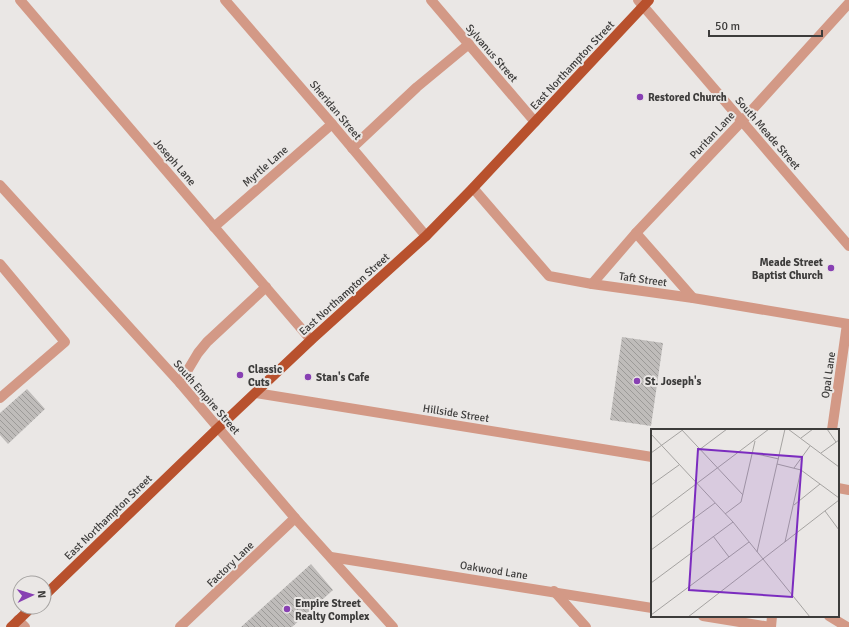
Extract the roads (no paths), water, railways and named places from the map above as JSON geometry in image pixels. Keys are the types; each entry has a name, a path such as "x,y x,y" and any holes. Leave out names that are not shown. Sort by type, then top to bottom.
{"main road":[{"name":"East Northampton Street","path":"52,588 311,340 426,236 535,122 643,2"},
{"path":"18,625 26,615"}],"street":[{"name":"Joseph Lane","path":"20,0 311,340"},
{"name":"Sheridan Street","path":"225,0 426,236"},
{"name":"Sylvanus Street","path":"431,0 535,122"},
{"name":"South Meade Street","path":"643,2 849,246"},
{"name":"Puritan Lane","path":"592,284 636,233 848,5"},
{"path":"352,148 417,87 469,44"},
{"name":"Myrtle Lane","path":"214,227 332,124"},
{"name":"South Empire Street","path":"0,184 180,383 295,518 393,627"},
{"name":"Taft Street","path":"473,188 549,276 848,324"},
{"path":"636,233 693,298"},
{"path":"0,264 65,342 0,398"},
{"path":"180,383 198,353 207,342 266,287"},
{"name":"Opal Lane","path":"832,429 848,324"},
{"name":"Hillside Street","path":"256,393 651,457"},
{"path":"839,488 849,490"},
{"name":"Factory Lane","path":"180,627 295,518"},
{"name":"Oakwood Lane","path":"331,557 554,591 651,608"},
{"path":"554,591 586,627"},
{"path":"709,617 770,627 772,617"},
{"path":"831,617 847,627"}],"place":[{"name":"Restored Church","path":"640,97"},
{"name":"Meade Street Baptist Church","path":"831,268"},
{"name":"Classic Cuts","path":"240,375"},
{"name":"Stan's Cafe","path":"308,377"},
{"name":"St. Joseph's","path":"637,381"},
{"name":"Empire Street Realty Complex","path":"287,609"}]}
